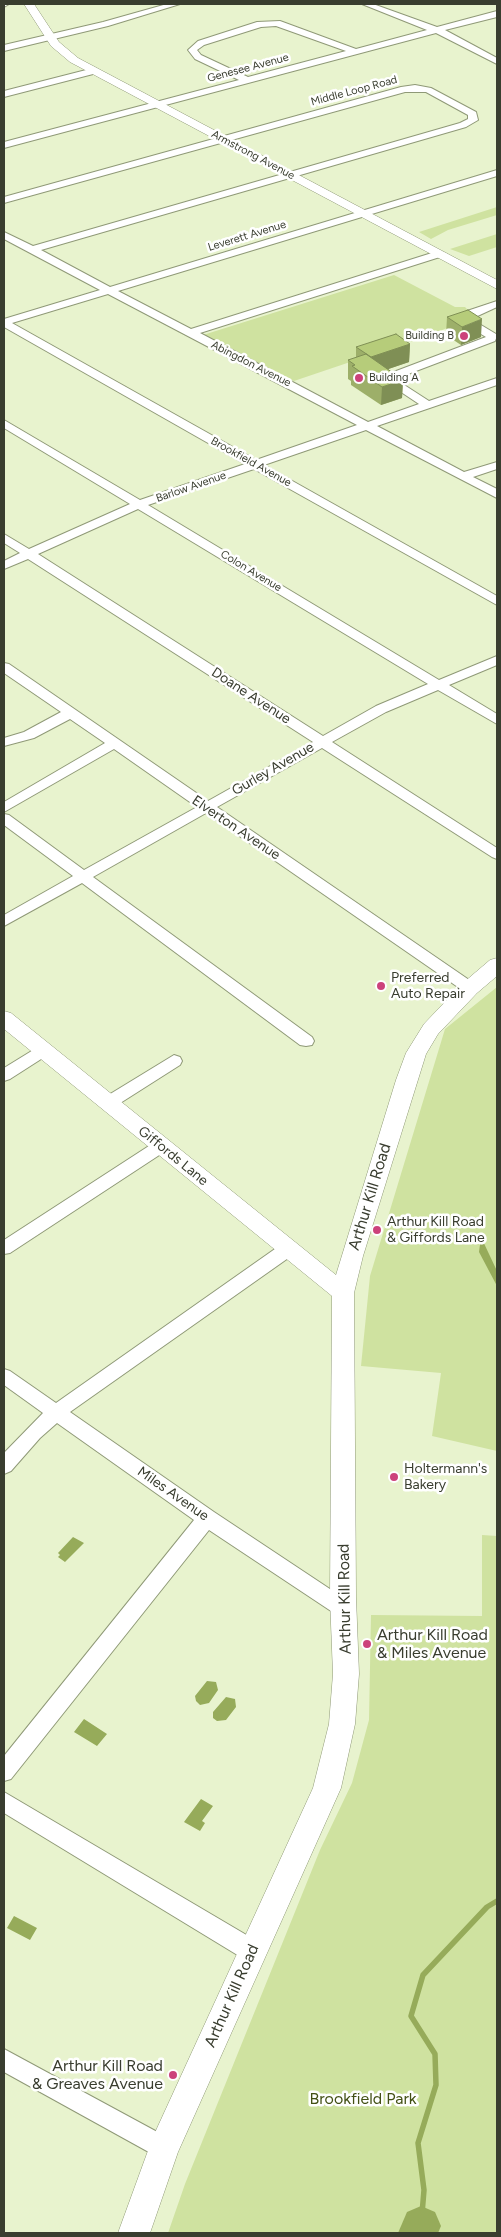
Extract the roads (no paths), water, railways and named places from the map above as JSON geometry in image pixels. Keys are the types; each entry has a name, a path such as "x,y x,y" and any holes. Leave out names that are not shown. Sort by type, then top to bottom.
{"street":[{"name":"Armstrong Avenue","path":"29,4 63,52 94,71 497,285"},
{"path":"4,48 176,4"},
{"path":"366,4 435,30 497,61"},
{"name":"Genesee Avenue","path":"4,145 497,14"},
{"path":"246,80 198,56 192,50 193,48 201,43 268,23 289,26 354,51"},
{"path":"4,94 94,71"},
{"name":"Middle Loop Road","path":"222,139 410,88 422,88 433,92 473,114 472,120 466,124 290,175"},
{"path":"4,200 222,139"},
{"name":"Leverett Avenue","path":"4,322 497,174"},
{"path":"31,250 290,175"},
{"name":"Abingdon Avenue","path":"4,235 497,494"},
{"path":"190,334 439,254"},
{"path":"428,405 387,378 491,339 492,336 468,322 466,318 471,313 497,304"},
{"name":"Brookfield Avenue","path":"4,322 497,601"},
{"name":"Barlow Avenue","path":"4,565 139,504 497,381"},
{"name":"Colon Avenue","path":"4,423 497,720"},
{"path":"464,476 497,464"},
{"name":"Doane Avenue","path":"4,538 497,854"},
{"name":"Gurley Avenue","path":"4,921 381,709 497,660"},
{"name":"Elverton Avenue","path":"4,667 206,808 470,988"},
{"path":"4,742 29,735 70,713"},
{"path":"4,808 115,743"},
{"path":"4,818 306,1041"},
{"name":"Arthur Kill Road","path":"134,2233 164,2148 316,1814 333,1764 342,1724 346,1674 343,1293 352,1256 416,1053 431,1029 470,988 497,965"},
{"name":"Giffords Lane","path":"4,1018 343,1293"},
{"path":"4,1075 44,1050"},
{"path":"108,1104 174,1061"},
{"path":"4,1248 161,1146"},
{"path":"4,1466 33,1433 56,1412 288,1249"},
{"name":"Miles Avenue","path":"4,1376 207,1518 344,1609"},
{"path":"4,1772 207,1518"},
{"path":"4,1802 252,1952"},
{"path":"4,2060 164,2148"}],"waterway":[{"path":"421,2226 424,2190 418,2143 436,2085 435,2054 411,2016 423,1975 487,1907 497,1901"},
{"path":"418,2233 421,2226"}],"place":[{"name":"Building B","path":"464,336"},
{"name":"Building A","path":"359,378"},
{"name":"Preferred Auto Repair","path":"381,986"},
{"name":"Arthur Kill Road & Giffords Lane","path":"377,1230"},
{"name":"Holtermann's Bakery","path":"394,1477"},
{"name":"Arthur Kill Road & Miles Avenue","path":"367,1644"},
{"name":"Arthur Kill Road & Greaves Avenue","path":"173,2075"}],"park label":[{"name":"Brookfield Park","path":"363,2099"}]}
